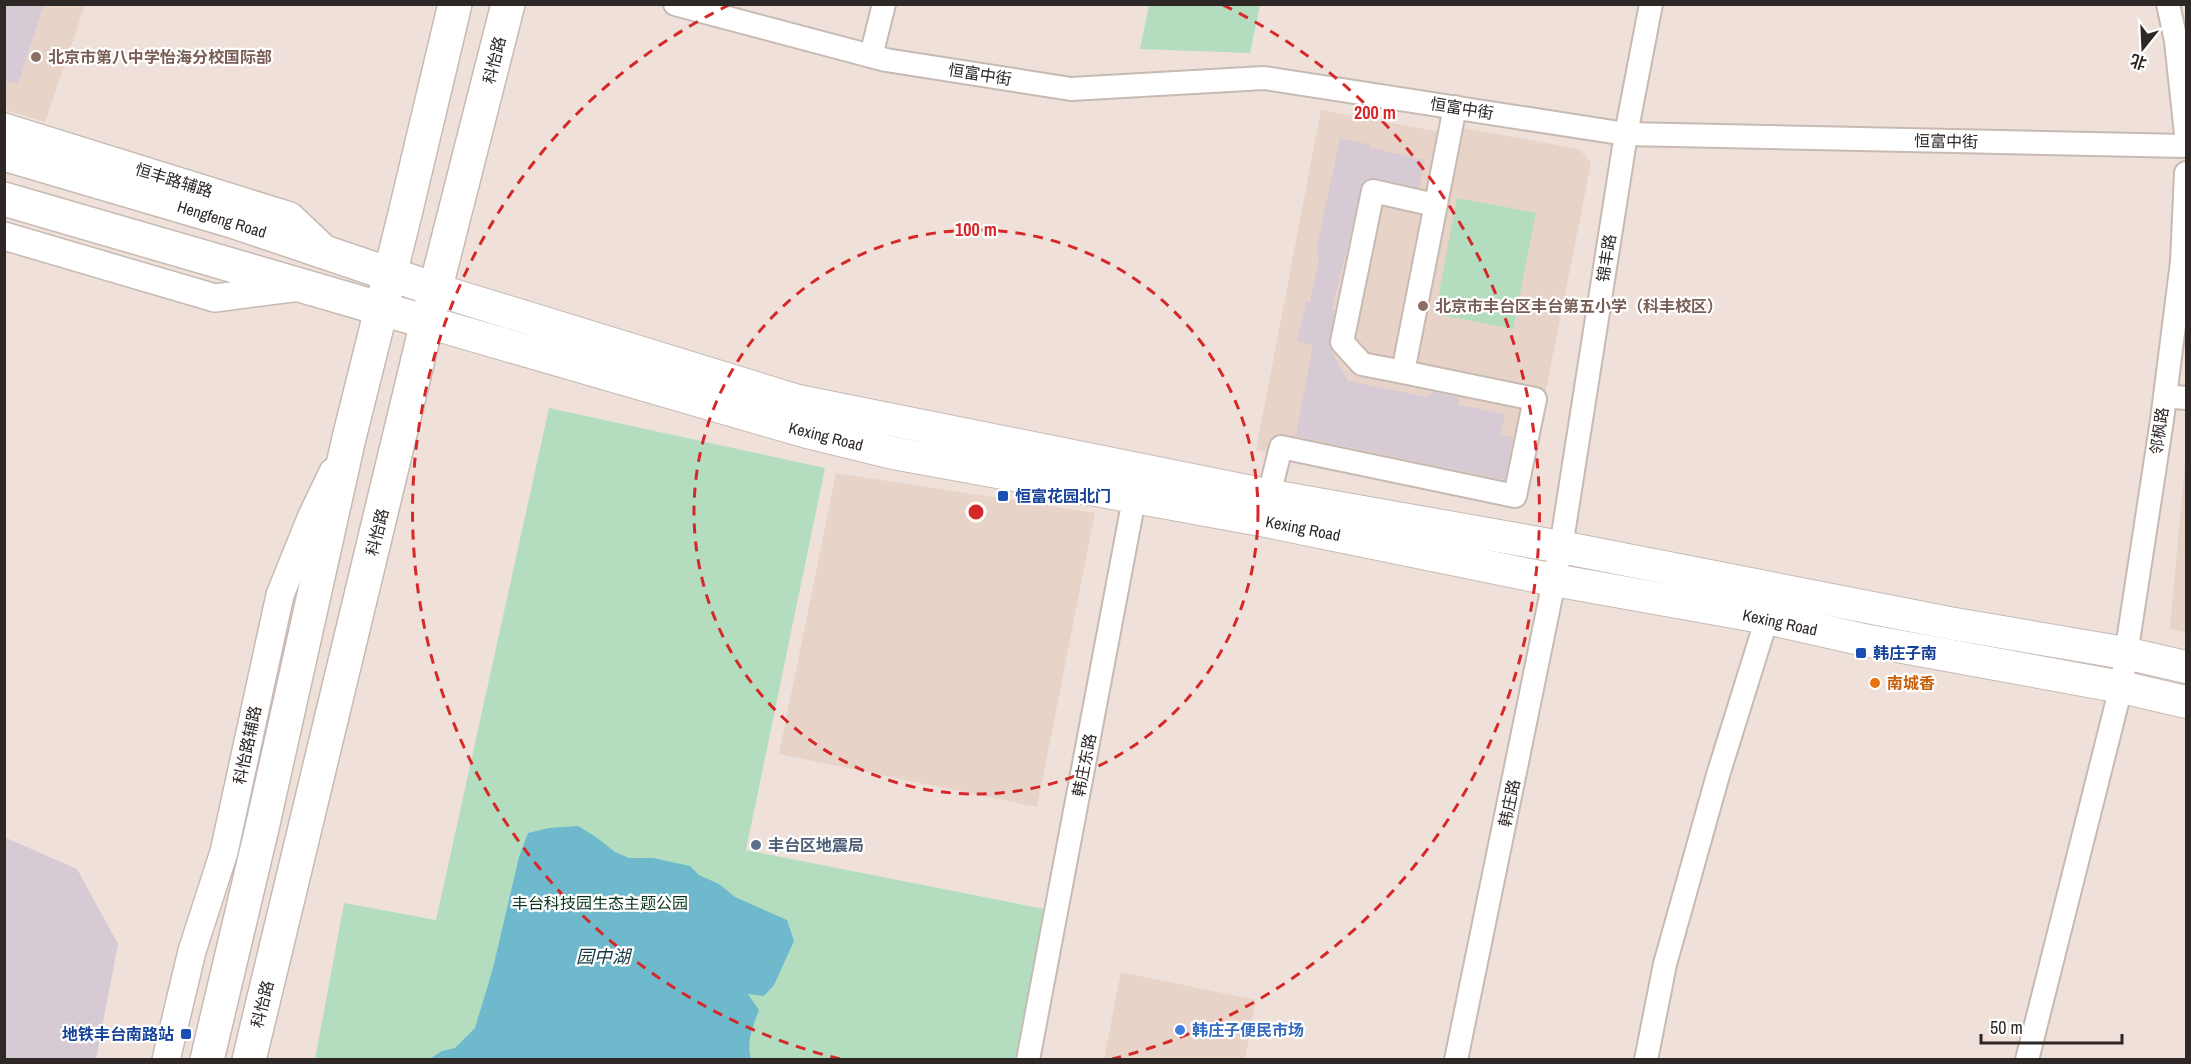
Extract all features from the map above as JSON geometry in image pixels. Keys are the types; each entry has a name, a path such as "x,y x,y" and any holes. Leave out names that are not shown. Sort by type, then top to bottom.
{"main road":[{"path":"207,1059 260,839 349,438 455,4"},
{"name":"科怡路","path":"249,1059 427,322 508,4"},
{"name":"Hengfeng Road","path":"4,154 235,222 436,290"},
{"path":"4,199 427,322"},
{"name":"Kexing Road","path":"436,290 798,401 1137,484 1278,523 1554,580 1767,618 1864,640 2121,687 2187,702"},
{"name":"Kexing Road","path":"427,322 807,432 904,455 1137,484 1269,495 1561,547 1949,623 2125,653 2187,667"}],"street":[{"name":"恒富中街","path":"675,4 871,56 1071,89 1264,78 1626,134 2187,146"},
{"path":"871,56 884,4"},
{"name":"锦丰路","path":"1561,547 1626,134 1651,4"},
{"path":"2168,4 2176,41 2187,134"},
{"path":"1403,372 1455,107"},
{"name":"恒丰路辅路","path":"4,127 290,216 330,253"},
{"name":"邻枫路","path":"2027,1059 2121,687 2125,653 2176,397 2187,173"},
{"path":"1269,495 1281,447 1515,496 1535,399 1362,364 1342,342 1373,191 1435,205"},
{"path":"4,236 215,298 302,287"},
{"name":"科怡路辅路","path":"166,1059 192,951 224,852 280,595 311,518 349,438"},
{"name":"韩庄东路","path":"1028,1059 1137,484"},
{"name":"韩庄路","path":"1456,1059 1561,547"},
{"path":"1646,1059 1665,964 1718,775 1767,618"}],"shaded area":[{"name":"北京市第八中学怡海分校国际部","path":"4,5 85,5 45,122 5,110"},
{"name":"北京市丰台区丰台第五小学（科丰校区）","path":"1321,110 1451,134 1453,126 1579,149 1591,163 1524,500 1511,507 1256,450"},
{"path":"2186,450 2186,632 2170,629"},
{"path":"836,473 1095,513 1037,807 779,754"},
{"name":"韩庄子便民市场","path":"1121,972 1256,1000 1245,1059 1104,1059"}],"green space":[{"path":"1149,5 1260,5 1250,53 1140,49"},
{"path":"1457,198 1536,213 1513,329 1435,314"},
{"name":"丰台科技园生态主题公园","path":"549,408 825,468 746,850 1054,911 1023,1059 315,1060 344,903 436,920"}],"water":[{"name":"园中湖","path":"578,826 615,852 629,858 653,858 690,866 699,875 719,884 735,897 787,920 794,941 774,985 764,996 748,994 759,1010 750,1040 751,1059 430,1059 442,1051 455,1048 475,1028 493,968 519,857 528,833 549,828"}],"building":[{"path":"4,4 44,4 18,84 4,80"},
{"path":"1340,138 1371,145 1370,148 1425,160 1419,188 1376,178 1368,178 1363,182 1332,309 1335,310 1329,346 1348,381 1427,397 1433,392 1458,397 1459,405 1505,414 1500,435 1513,437 1505,480 1296,436 1313,345 1297,341 1306,302 1310,302 1319,258 1317,247"},
{"path":"4,837 77,869 118,944 96,1059 4,1059"}],"place":[{"name":"北京市第八中学怡海分校国际部","path":"36,57"},
{"name":"北京市丰台区丰台第五小学（科丰校区）","path":"1423,306"},
{"name":"恒富花园北门","path":"1003,496"},
{"name":"韩庄子南","path":"1861,653"},
{"name":"南城香","path":"1875,683"},
{"name":"丰台区地震局","path":"756,845"},
{"name":"韩庄子便民市场","path":"1180,1030"},
{"name":"地铁丰台南路站","path":"186,1034"}]}
